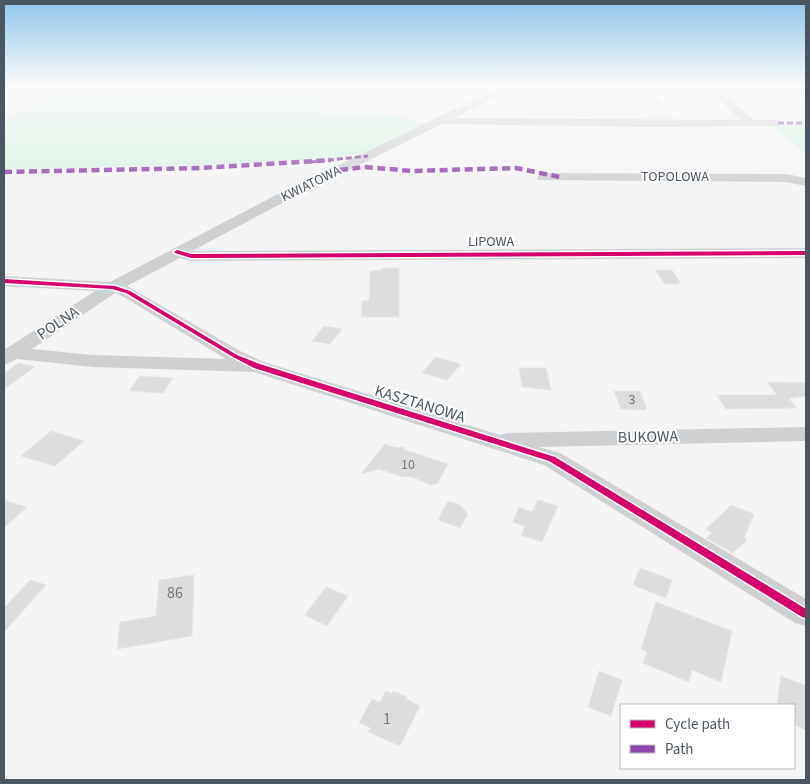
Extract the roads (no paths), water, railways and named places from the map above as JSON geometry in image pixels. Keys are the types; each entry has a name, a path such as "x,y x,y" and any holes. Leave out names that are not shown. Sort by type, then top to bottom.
{"street":[{"name":"KWIATOWA","path":"113,287 177,252 438,122"},
{"path":"500,122 778,123"},
{"name":"TOPOLOWA","path":"544,177 786,178 806,182"},
{"name":"LIPOWA","path":"177,252 191,256 806,254"},
{"name":"KASZTANOWA","path":"4,281 113,287 128,292 235,356 257,366 552,459 806,614"},
{"name":"POLNA","path":"9,356 113,287"},
{"name":"KASZTANOWA","path":"9,356 232,367 257,366"},
{"name":"BUKOWA","path":"490,440 806,434"}]}
